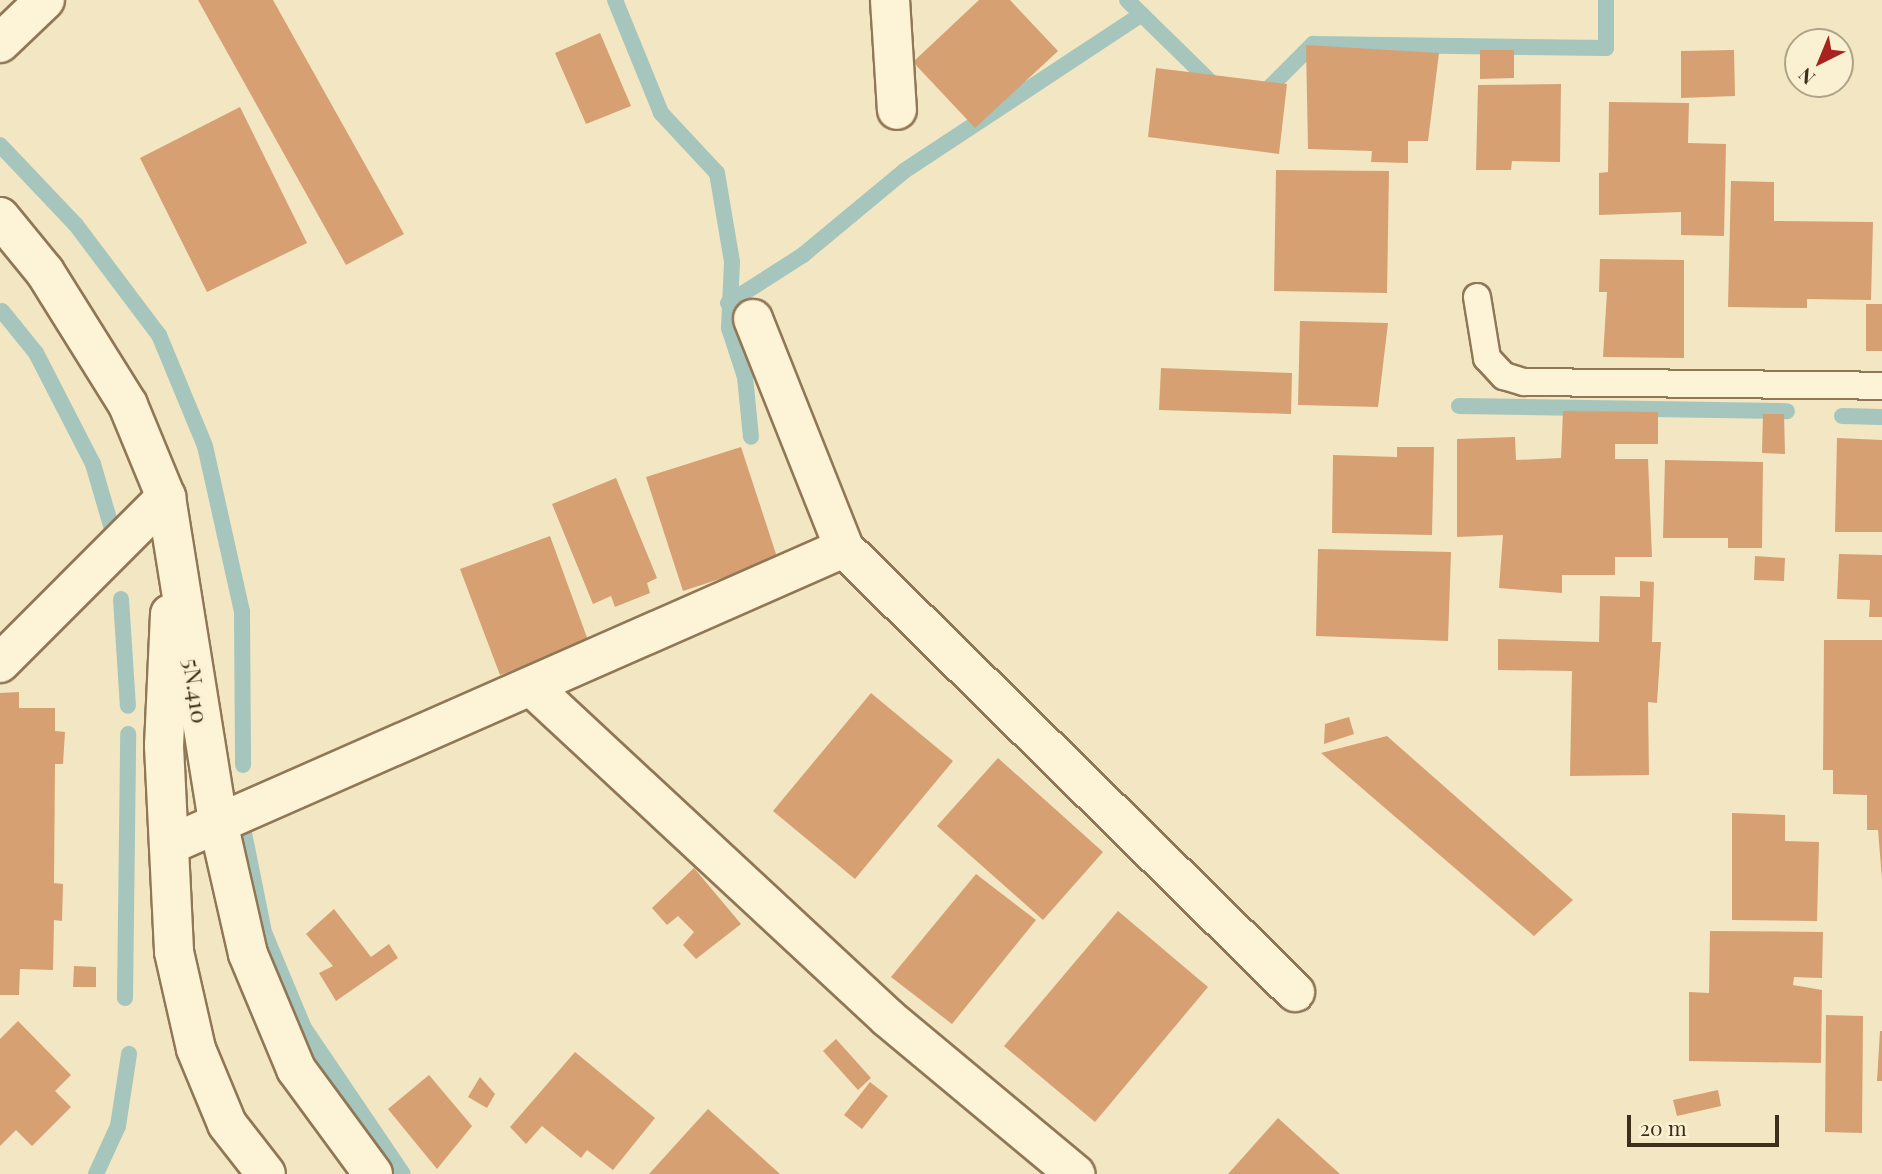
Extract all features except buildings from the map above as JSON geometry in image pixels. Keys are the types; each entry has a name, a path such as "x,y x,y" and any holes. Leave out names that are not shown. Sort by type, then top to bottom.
{"street":[{"path":"0,43 45,0"},
{"path":"890,0 897,110"},
{"name":"5N.410","path":"0,217 45,272 128,405 166,497 176,546 218,822 268,1012 296,1069 373,1174"},
{"path":"753,319 844,548 1295,992"},
{"path":"0,663 166,497"},
{"path":"176,546 165,684 174,952 196,1049 227,1124 266,1174"},
{"path":"169,845 534,689 844,548"},
{"path":"534,689 888,1017 1075,1174"}],"lane":[{"path":"1477,297 1487,358 1504,376 1524,382 1882,386"}],"waterway":[{"path":"615,0 661,113 717,173 732,262 729,328 745,377 751,437"},
{"path":"1127,0 1217,88"},
{"path":"1261,96 1313,44 1606,48 1606,0"},
{"path":"728,303 803,255 904,171 1141,15"},
{"path":"0,145 76,225 159,335 205,446 242,612 243,765"},
{"path":"2,311 36,353 93,464 115,539"},
{"path":"1459,406 1787,411"},
{"path":"1842,416 1882,417"},
{"path":"121,599 128,706"},
{"path":"125,998 128,734"},
{"path":"243,828 264,932 304,1028 403,1174"},
{"path":"96,1174 118,1126 129,1054"}]}
